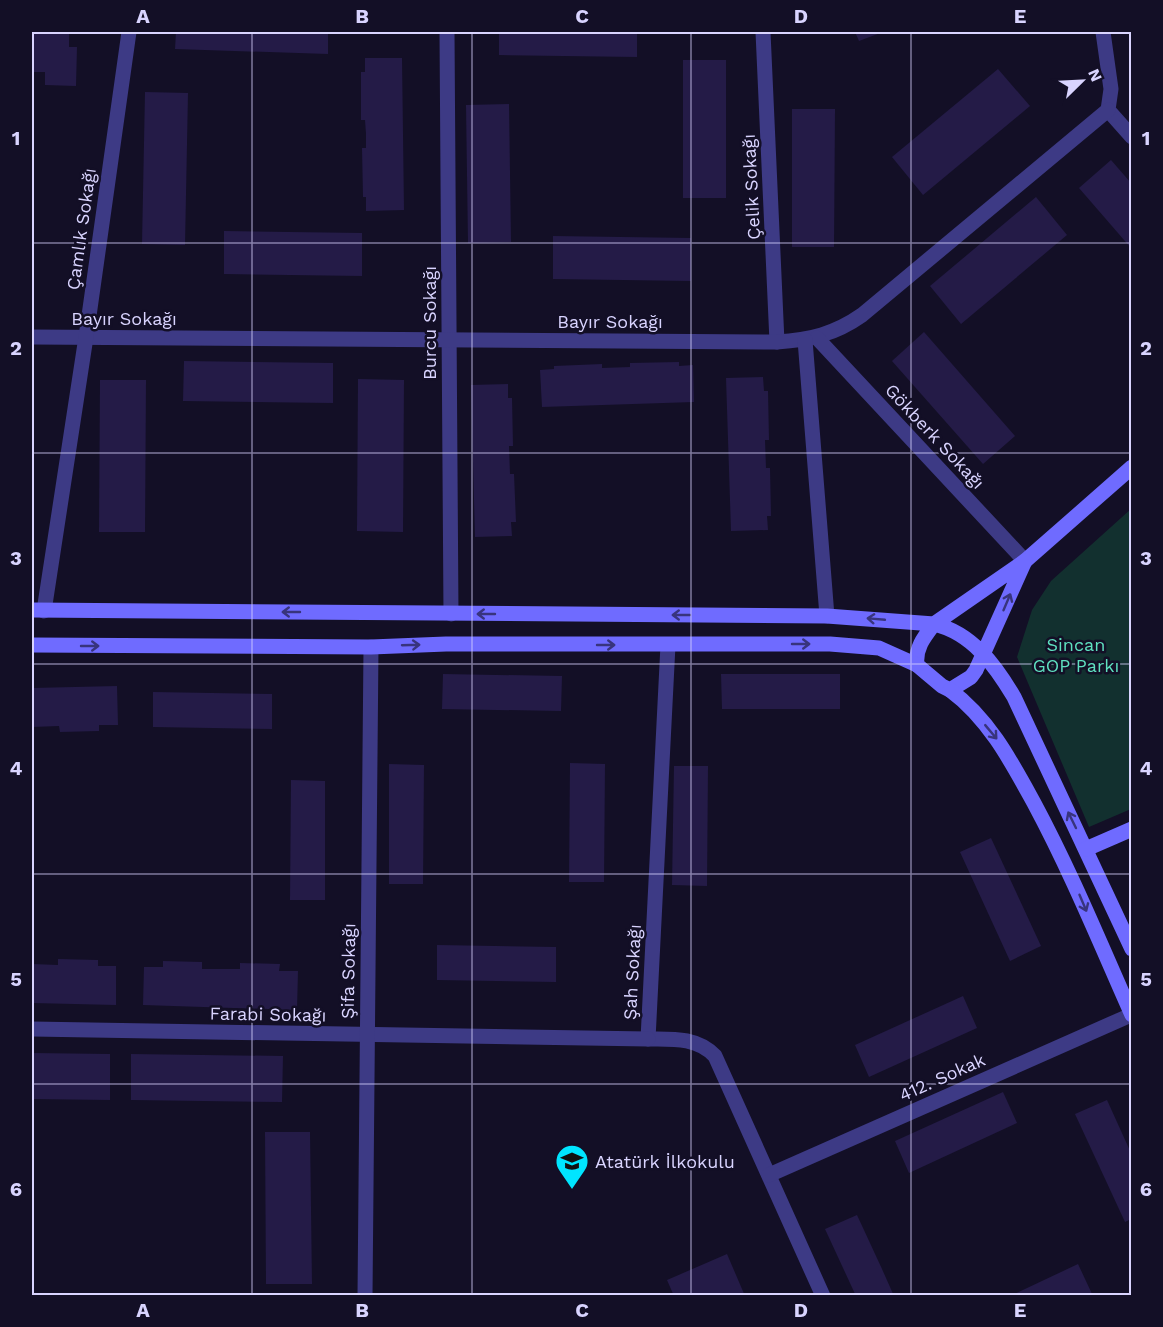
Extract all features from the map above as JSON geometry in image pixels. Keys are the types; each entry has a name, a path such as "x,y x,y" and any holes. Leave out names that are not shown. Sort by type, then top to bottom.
{"main road":[{"path":"916,665 916,657 922,641 934,624 1025,561 1131,467"},
{"path":"950,690 971,677 984,656 1025,561"},
{"path":"38,611 827,616 934,624 950,628 965,636 1005,682 1086,849 1131,949"},
{"path":"32,645 371,647 447,644 830,644 879,648 916,665 950,690 974,710 1005,750 1064,858 1131,1015"},
{"path":"1086,849 1131,829"}],"street":[{"name":"Çamlık Sokağı","path":"38,611 86,337 129,32"},
{"name":"Burcu Sokağı","path":"447,32 451,614"},
{"name":"Çelik Sokağı","path":"763,32 777,342"},
{"path":"1103,32 1111,89 1108,110 1131,137"},
{"name":"Bayır Sokağı","path":"32,337 777,342 811,339 842,328 862,315 1108,110"},
{"path":"811,339 827,616"},
{"name":"Gökberk Sokağı","path":"811,339 1025,561"},
{"name":"Şah Sokağı","path":"668,645 648,1039 693,1042 701,1045 714,1056 823,1296"},
{"name":"Şifa Sokağı","path":"365,1296 371,647"},
{"name":"412. Sokak","path":"769,1175 1131,1015"},
{"name":"Farabi Sokağı","path":"32,1029 648,1039"}],"green space":[{"name":"Sincan GOP Parkı","path":"1131,509 1131,809 1089,827 1017,657 1032,610 1051,581"}],"building":[{"path":"32,32 69,32 69,47 77,47 76,86 45,85 45,72 32,72"},
{"path":"176,32 328,32 328,54 175,49"},
{"path":"499,32 637,32 637,57 499,55"},
{"path":"855,32 883,32 859,41"},
{"path":"365,58 402,58 404,210 366,211 366,197 363,197 362,148 366,148 366,134 365,120 361,120 361,72 365,72"},
{"path":"683,60 726,60 726,198 683,198"},
{"path":"998,69 1030,106 923,195 892,157"},
{"path":"145,92 188,93 185,245 142,244"},
{"path":"509,104 511,242 468,243 466,105"},
{"path":"792,109 835,109 834,247 792,247"},
{"path":"1111,160 1131,183 1131,248 1079,188"},
{"path":"1036,197 1067,235 961,324 930,286"},
{"path":"224,231 362,233 362,276 224,274"},
{"path":"553,236 691,238 691,281 553,279"},
{"path":"924,332 1015,436 983,464 892,361"},
{"path":"184,361 333,363 333,403 183,401"},
{"path":"679,362 679,366 693,365 694,402 542,407 540,370 554,369 554,366 602,364 602,368 630,367 630,363"},
{"path":"763,377 764,391 768,391 769,440 765,440 766,468 770,468 771,516 767,516 768,530 731,531 726,378"},
{"path":"358,379 404,380 403,532 357,531"},
{"path":"100,380 146,380 145,532 99,532"},
{"path":"508,384 508,398 512,398 513,446 509,446 510,474 514,474 516,522 511,522 512,536 475,537 471,385"},
{"path":"443,674 562,676 561,711 442,709"},
{"path":"721,674 840,674 840,709 722,709"},
{"path":"117,686 118,725 99,725 99,731 60,732 59,726 32,727 32,688"},
{"path":"153,692 272,694 272,729 153,727"},
{"path":"570,763 605,764 604,882 569,882"},
{"path":"389,764 424,765 423,884 389,884"},
{"path":"674,766 708,766 707,886 672,885"},
{"path":"291,780 325,781 325,900 290,900"},
{"path":"991,838 1041,946 1010,961 960,852"},
{"path":"437,945 556,947 556,982 437,980"},
{"path":"58,959 98,960 98,966 116,966 116,1005 32,1003 32,964 58,965"},
{"path":"163,961 202,962 202,969 240,969 240,963 280,964 279,971 298,971 297,1010 143,1005 144,967 163,967"},
{"path":"963,996 977,1028 869,1077 855,1045"},
{"path":"32,1053 110,1054 110,1100 32,1099"},
{"path":"131,1054 283,1056 282,1102 131,1100"},
{"path":"1003,1092 1017,1123 909,1173 895,1141"},
{"path":"1107,1100 1131,1153 1131,1219 1125,1222 1075,1114"},
{"path":"265,1132 310,1132 312,1284 266,1284"},
{"path":"857,1215 894,1296 856,1296 825,1229"},
{"path":"727,1254 745,1296 674,1296 667,1280"},
{"path":"1078,1264 1093,1296 1010,1296 1025,1289"}],"place":[{"name":"Atatürk İlkokulu","path":"572,1190"}]}
